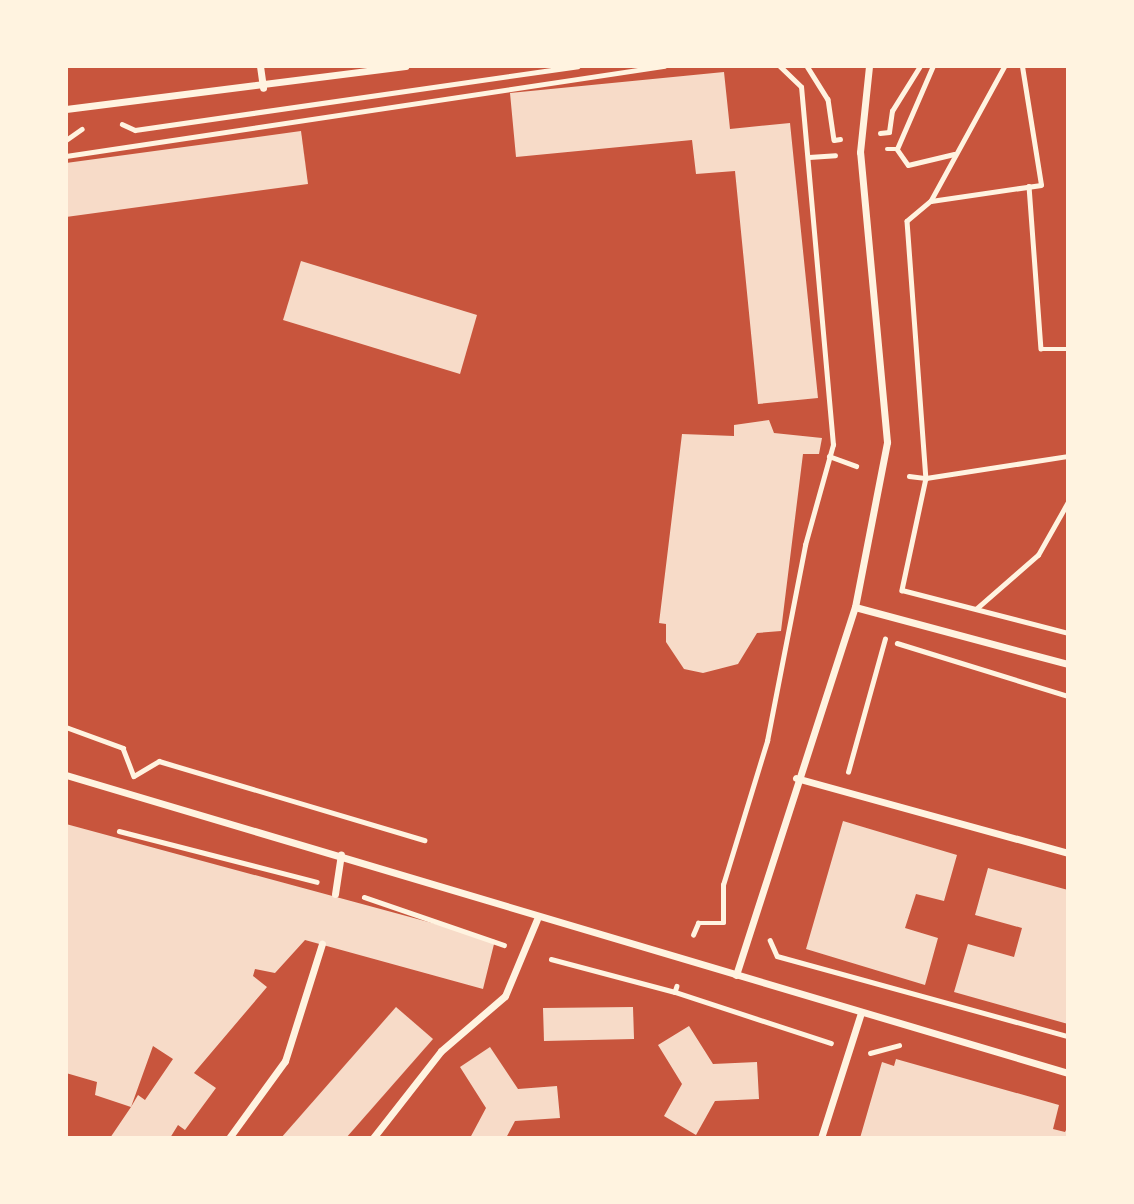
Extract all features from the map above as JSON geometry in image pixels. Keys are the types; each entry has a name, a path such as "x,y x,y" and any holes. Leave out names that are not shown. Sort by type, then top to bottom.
{"street":[{"path":"260,66 263,89"},
{"path":"66,109 263,89 405,66"},
{"path":"736,975 796,778 855,607 887,442 860,152 869,66"},
{"path":"855,607 1068,664"},
{"path":"66,775 341,854 537,919 1068,1073"},
{"path":"796,778 1068,853"},
{"path":"335,894 341,854"},
{"path":"373,1138 441,1051 505,996 537,919"},
{"path":"229,1138 285,1061 322,944"},
{"path":"821,1138 861,1013"}],"path":[{"path":"114,125 135,130 577,66"},
{"path":"66,156 664,66"},
{"path":"723,922 723,885 766,741 833,445 801,87 779,66"},
{"path":"807,66 828,99 834,140"},
{"path":"889,132 892,111 920,66"},
{"path":"897,149 933,66"},
{"path":"1005,66 974,129 954,154 931,201 907,221 926,478 902,590 1068,633"},
{"path":"931,201 1041,185 1022,66"},
{"path":"66,140 91,128"},
{"path":"887,149 897,149"},
{"path":"897,149 908,165 954,154"},
{"path":"809,157 835,155"},
{"path":"1029,186 1041,349 1068,349"},
{"path":"829,456 856,466"},
{"path":"909,476 926,478 1068,456"},
{"path":"976,609 1038,555 1068,502"},
{"path":"860,776 847,772 883,638 1068,696"},
{"path":"66,727 123,748 134,776 159,761 424,840"},
{"path":"119,831 318,882"},
{"path":"364,897 508,947"},
{"path":"693,935 698,923 723,922 730,927"},
{"path":"769,940 777,956 1068,1035"},
{"path":"551,959 676,989 839,1046"},
{"path":"866,1054 899,1045"}],"building":[{"path":"724,72 730,129 790,123 818,398 758,404 735,171 696,174 692,140 516,157 510,93"},
{"path":"301,131 308,184 66,217 66,163"},
{"path":"301,261 477,315 460,374 283,320"},
{"path":"769,420 774,433 822,438 819,454 803,454 781,631 757,633 738,664 703,673 684,669 666,642 666,624 659,623 682,434 734,436 734,425"},
{"path":"843,821 957,855 944,901 916,894 905,928 938,938 925,985 806,949"},
{"path":"66,824 495,940 483,989 305,940 275,973 255,969 253,976 267,987 194,1073 216,1088 185,1130 178,1125 170,1138 110,1138 131,1107 95,1095 97,1082 66,1073","holes":["153,1046 173,1059 145,1100 138,1095 131,1107"]},
{"path":"988,868 1068,890 1068,1024 954,992 968,944 1014,957 1022,928 975,915"},
{"path":"396,1007 433,1039 346,1138 281,1138"},
{"path":"633,1007 634,1039 544,1041 543,1008"},
{"path":"689,1026 713,1064 757,1062 759,1099 715,1101 696,1135 664,1116 682,1084 658,1045"},
{"path":"490,1047 518,1089 557,1086 560,1118 515,1121 506,1138 470,1138 486,1108 460,1067"},
{"path":"896,1059 1059,1105 1053,1129 1065,1132 1068,1126 1068,1138 860,1138 882,1062 894,1066"}]}
